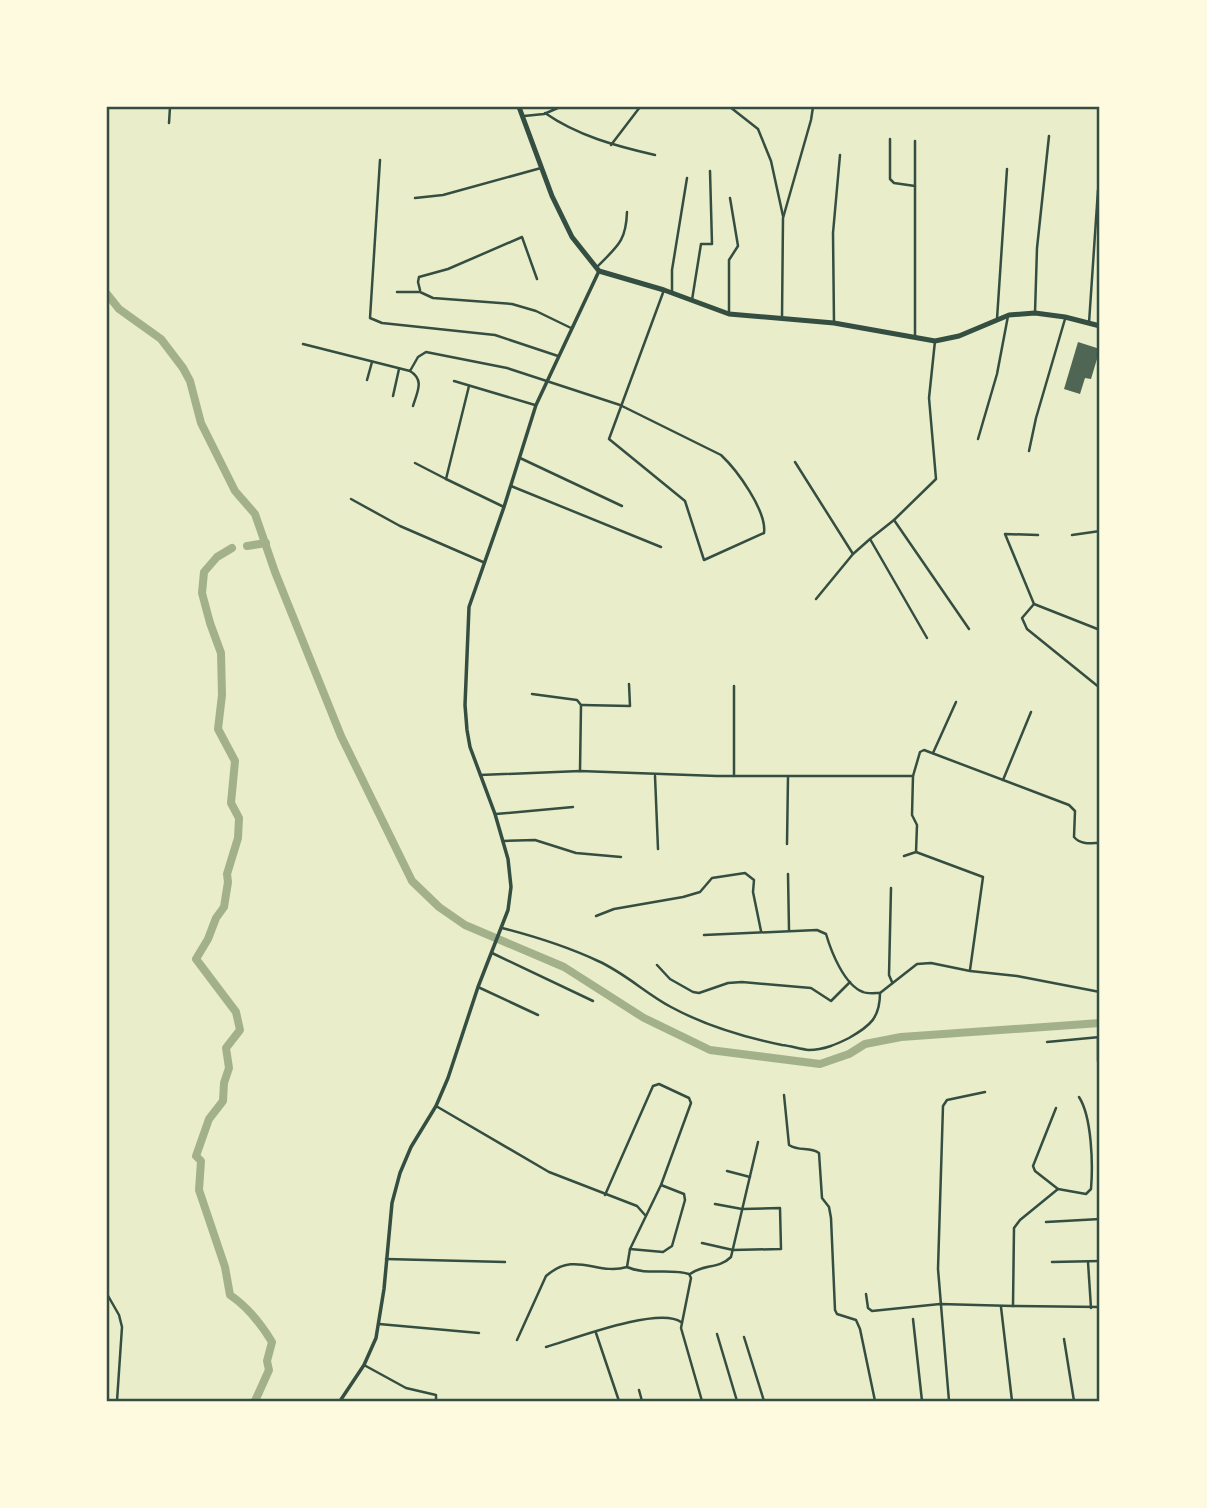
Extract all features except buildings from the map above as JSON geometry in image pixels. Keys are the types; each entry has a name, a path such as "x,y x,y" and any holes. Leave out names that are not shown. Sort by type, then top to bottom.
{"main road":[{"path":"519,107 552,196 572,237 598,270 729,314 834,323 935,341 959,336 1009,315 1035,313 1100,326"}],"street":[{"path":"169,123 170,107"},
{"path":"524,116 545,113 560,107"},
{"path":"611,145 640,107"},
{"path":"730,107 758,129 771,161 783,218 782,319"},
{"path":"783,218 813,107"},
{"path":"545,113 563,126 611,145 655,155"},
{"path":"1035,313 1037,248 1049,136"},
{"path":"890,139 890,179 894,183 915,186"},
{"path":"915,141 915,337"},
{"path":"834,323 833,233 836,174 840,155"},
{"path":"380,160 370,318 382,323 495,335 558,356"},
{"path":"415,198 443,195 541,167"},
{"path":"997,319 1007,169"},
{"path":"692,300 701,244 712,244 710,171"},
{"path":"672,293 672,270 687,178"},
{"path":"1089,323 1098,190"},
{"path":"729,314 729,260 737,246 730,198"},
{"path":"340,1401 364,1365 376,1338 384,1289 392,1203 400,1173 448,1078 478,987 508,910 511,887 508,859 495,814 470,747 467,730 466,629 469,607 536,405 598,270 622,241 626,232 627,212"},
{"path":"420,292 419,277 448,269 522,237 537,279"},
{"path":"410,371 418,357 426,352 507,368 620,405 721,456 745,484 765,524 764,533 704,560 685,502 609,439 620,405 664,290"},
{"path":"397,292 420,292 433,298 512,304 536,311 571,328"},
{"path":"978,439 997,374 1009,315"},
{"path":"1029,451 1065,317"},
{"path":"816,599 853,554 894,520 936,479 929,398 935,341"},
{"path":"303,344 410,371 418,376 420,381 413,406"},
{"path":"367,380 372,362"},
{"path":"393,396 399,369"},
{"path":"454,381 536,405"},
{"path":"446,480 469,386"},
{"path":"520,458 622,506"},
{"path":"795,462 853,554"},
{"path":"415,463 504,507"},
{"path":"511,486 661,547"},
{"path":"351,499 400,526 483,562"},
{"path":"894,520 969,629"},
{"path":"1072,535 1100,531"},
{"path":"1038,535 1004,534 1034,604 1100,630"},
{"path":"870,539 928,639"},
{"path":"1034,604 1022,618 1027,629 1100,688"},
{"path":"580,705 630,706 629,684"},
{"path":"734,686 734,776"},
{"path":"532,694 577,700 580,705 580,772"},
{"path":"933,752 956,702"},
{"path":"1003,780 1031,712"},
{"path":"916,852 917,825 912,815 913,775 920,752 933,752 1073,807 1076,840 1083,843 1100,843"},
{"path":"480,775 580,772 734,776 913,775"},
{"path":"655,775 658,849"},
{"path":"787,844 788,776"},
{"path":"495,814 573,807"},
{"path":"503,841 535,840 576,853 621,857"},
{"path":"904,856 916,852 983,877 970,971"},
{"path":"596,916 614,909 683,897 700,892 712,878 745,873 754,880 753,892 761,931"},
{"path":"788,874 789,930"},
{"path":"891,888 889,975 892,982"},
{"path":"502,928 552,941 601,962 624,974 673,1008 737,1036 809,1049 833,1046 871,1026 880,1005 880,993"},
{"path":"704,935 817,930 826,934 832,955 850,982 863,992 880,993 917,964 931,963 1100,992"},
{"path":"492,953 593,1001"},
{"path":"657,965 670,979 699,993 728,983 742,982 811,988 831,1001 850,982"},
{"path":"478,987 538,1015"},
{"path":"1047,1042 1099,1037 1098,1061"},
{"path":"605,1195 653,1086 659,1084 688,1098 691,1103 661,1185 650,1211 645,1214 631,1249 627,1267"},
{"path":"949,1401 939,1269 943,1107 947,1100 985,1092"},
{"path":"784,1095 789,1145 797,1150 815,1150 819,1153 822,1198 829,1207 831,1218 835,1310 837,1314 856,1320 860,1329 875,1401"},
{"path":"1056,1108 1033,1166 1035,1171 1058,1189 1086,1194 1091,1189 1088,1125 1079,1097"},
{"path":"436,1106 549,1172 637,1206 645,1214"},
{"path":"517,1340 546,1276 552,1270 575,1262 608,1269 627,1267 638,1272 689,1274 699,1267 723,1265 731,1257 733,1250 758,1142"},
{"path":"727,1171 750,1177"},
{"path":"631,1249 663,1252 672,1246 685,1200 684,1194 680,1190 661,1185"},
{"path":"1013,1306 1014,1228 1058,1189"},
{"path":"702,1243 733,1250 781,1249 780,1208 742,1209 715,1205"},
{"path":"1046,1222 1100,1219"},
{"path":"385,1259 505,1262"},
{"path":"1087,1261 1091,1307"},
{"path":"1052,1262 1100,1261"},
{"path":"689,1274 691,1278 681,1322 702,1401"},
{"path":"107,1294 122,1326 117,1401"},
{"path":"866,1294 867,1308 872,1311 940,1304 1100,1307"},
{"path":"1001,1307 1012,1401"},
{"path":"546,1347 645,1319 677,1319 681,1322"},
{"path":"913,1319 922,1401"},
{"path":"379,1324 479,1333"},
{"path":"596,1333 619,1401"},
{"path":"717,1334 737,1401"},
{"path":"744,1337 764,1401"},
{"path":"1064,1339 1074,1401"},
{"path":"364,1365 406,1388 436,1395 436,1401"},
{"path":"639,1390 642,1401"}],"waterway":[{"path":"107,294 119,309 161,339 183,368 190,381 201,423 235,491 255,514 275,572 341,736 412,881 439,907 465,925 564,967 644,1018 710,1050 820,1064 849,1054 865,1044 901,1037 1100,1023"},
{"path":"247,546 266,543"},
{"path":"232,548 217,557 204,572 202,593 221,653 222,695 218,729 235,761 231,803 239,818 238,838 227,874 224,907 196,959 236,1012 240,1030 226,1048 229,1068 224,1083 223,1101 209,1119 196,1156 201,1161 199,1190 225,1267 230,1295 254,1316 272,1342 267,1361 269,1370 255,1401"}]}
